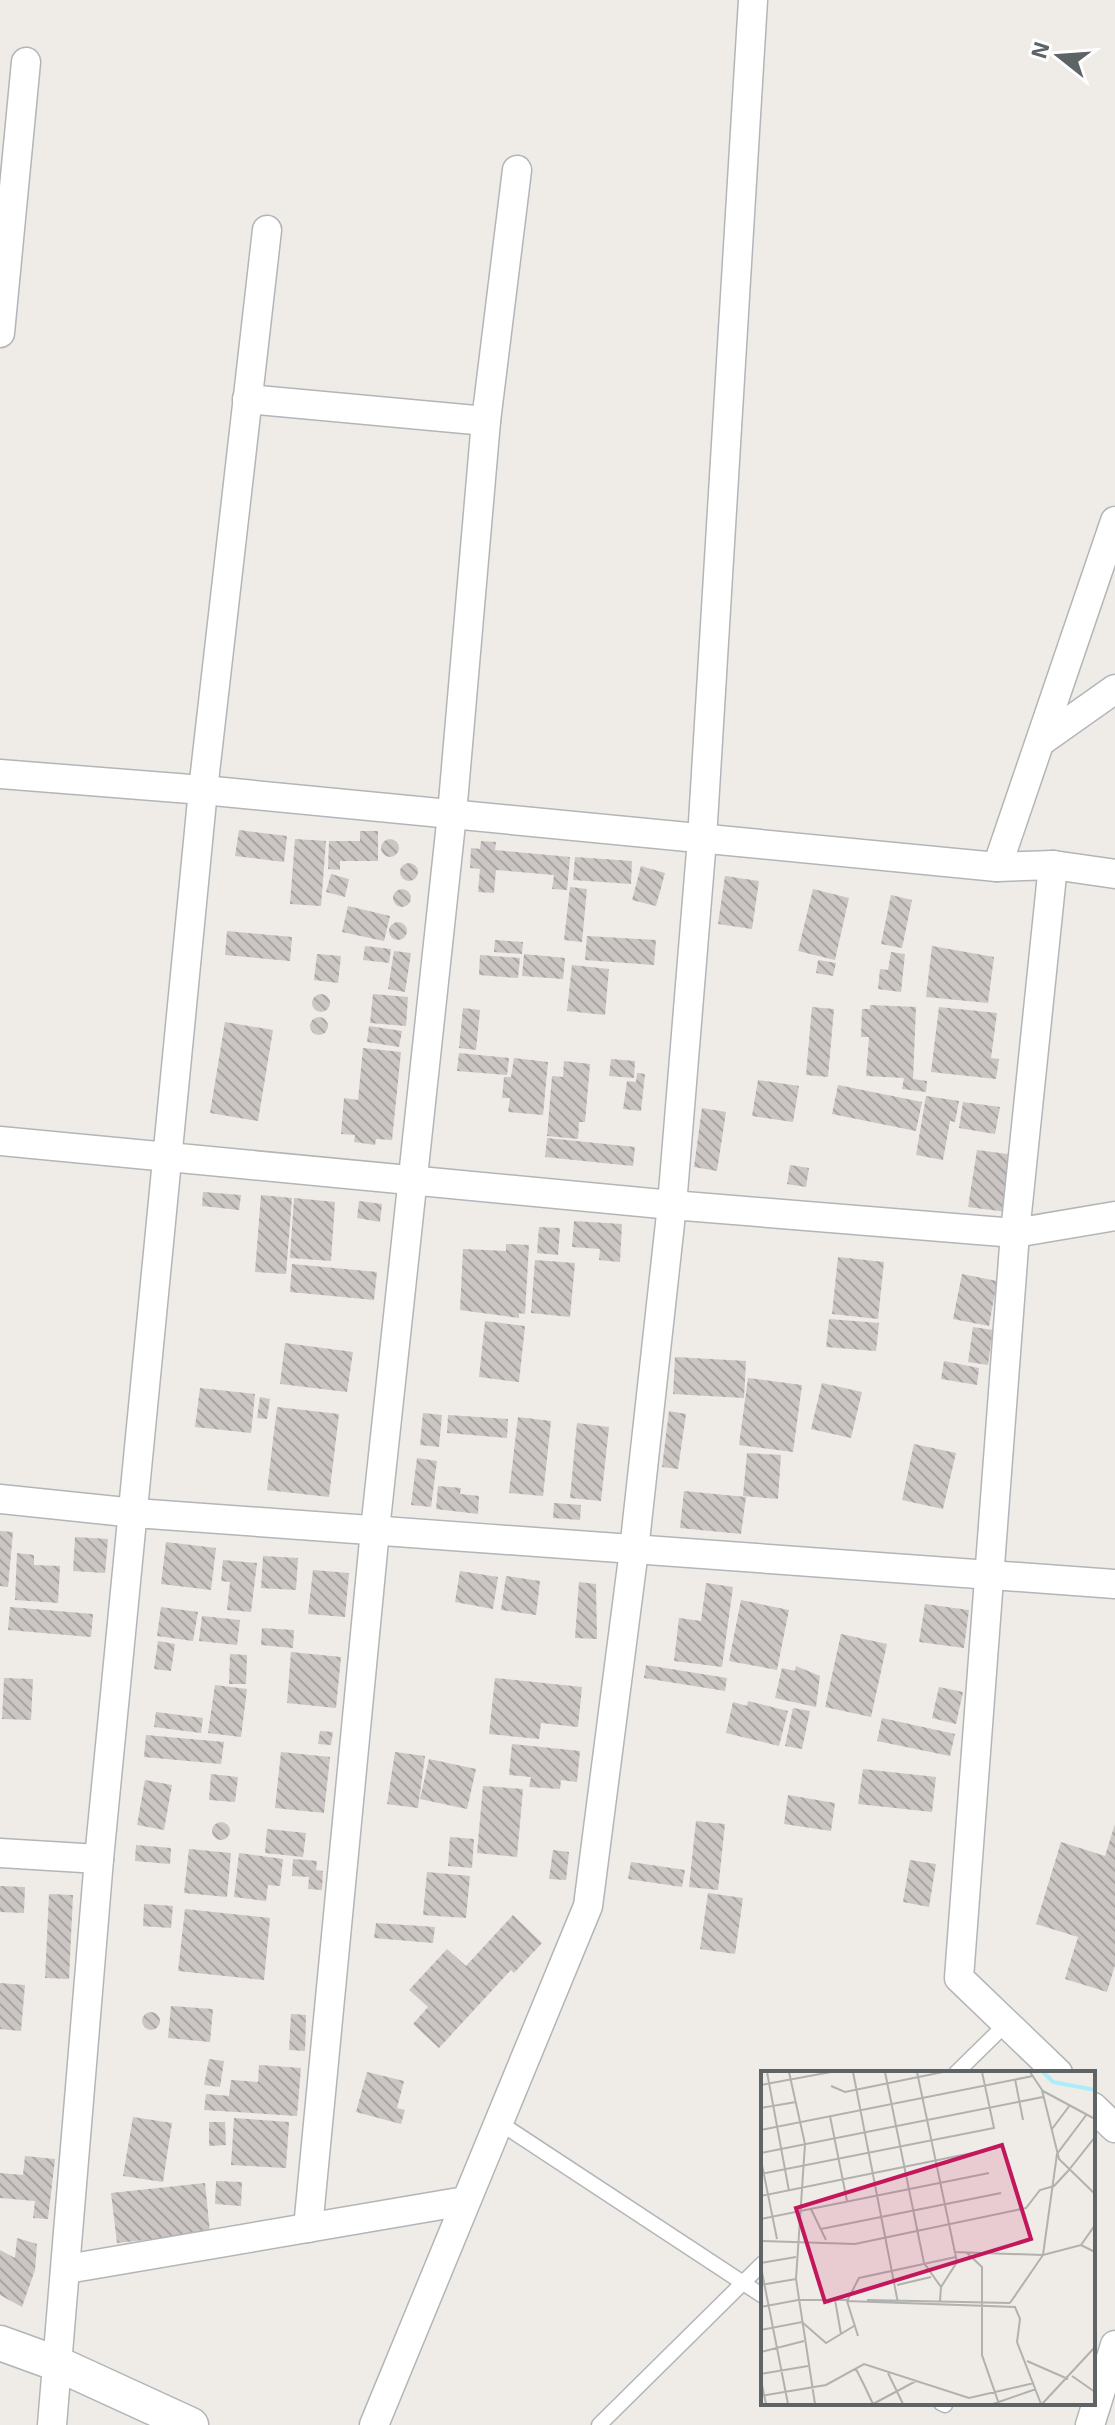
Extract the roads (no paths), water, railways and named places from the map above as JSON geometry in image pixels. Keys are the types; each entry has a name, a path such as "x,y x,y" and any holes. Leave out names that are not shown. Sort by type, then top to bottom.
{"street":[{"path":"374,2425 588,1906 634,1550 672,1205 702,839 753,0"},
{"path":"0,333 26,62"},
{"path":"308,2228 375,1530 452,814 486,421 517,170"},
{"path":"52,2425 99,1859 203,790 267,230"},
{"path":"247,399 486,421"},
{"path":"997,867 1115,521"},
{"path":"1040,742 1115,689"},
{"path":"0,774 203,790 997,867 1053,865 1115,874"},
{"path":"1053,865 1015,1233 959,1978 1056,2071"},
{"path":"0,1141 672,1205 1015,1233 1115,1216"},
{"path":"0,1499 135,1513 1115,1584"},
{"path":"0,1853 99,1859"},
{"path":"1095,2109 1115,2128"},
{"path":"67,2269 465,2201"},
{"path":"0,2343 58,2364 191,2425"},
{"path":"1090,2425 1115,2345"}],"lane":[{"path":"958,2071 1006,2024"},
{"path":"500,2123 761,2295"},
{"path":"599,2425 761,2265"}]}
